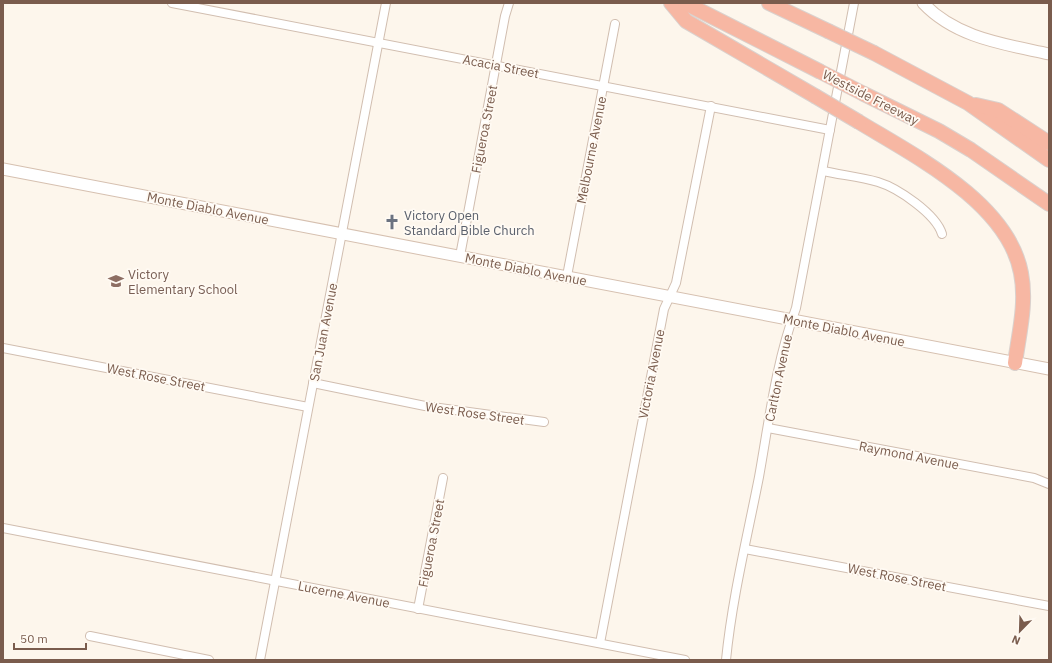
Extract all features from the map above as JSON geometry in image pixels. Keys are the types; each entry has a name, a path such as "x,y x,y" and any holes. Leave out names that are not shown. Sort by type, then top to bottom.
{"highway":[{"path":"671,3 686,21 816,96 940,173 995,218 1011,244 1021,271 1023,282 1024,304 1015,363"},
{"name":"Westside Freeway","path":"684,3 939,131 1049,204"},
{"path":"769,3 874,53 968,103 1049,160"},
{"path":"968,103 998,110 1049,143"}],"street":[{"name":"Acacia Street","path":"172,3 830,130"},
{"name":"San Juan Avenue","path":"260,660 386,3"},
{"name":"Figueroa Street","path":"460,256 505,16 509,3"},
{"name":"Carlton Avenue","path":"726,660 768,428 787,332 796,308 854,3"},
{"path":"923,3 942,20 969,34 1049,54"},
{"name":"Melbourne Avenue","path":"567,276 616,24"},
{"name":"Victoria Avenue","path":"600,643 664,309 676,283 711,106"},
{"name":"Monte Diablo Avenue","path":"3,169 1049,369"},
{"path":"823,171 886,185 926,211 939,226 942,234"},
{"name":"West Rose Street","path":"3,348 308,406"},
{"name":"West Rose Street","path":"313,383 425,406 544,422"},
{"name":"Raymond Avenue","path":"768,428 1034,478 1049,484"},
{"name":"Figueroa Street","path":"418,609 443,478"},
{"name":"Lucerne Avenue","path":"3,528 685,660"},
{"name":"West Rose Street","path":"745,549 1049,606"},
{"path":"90,636 209,660"}],"place":[{"name":"Victory Open Standard Bible Church","path":"392,222"},
{"name":"Victory Elementary School","path":"116,281"}]}
